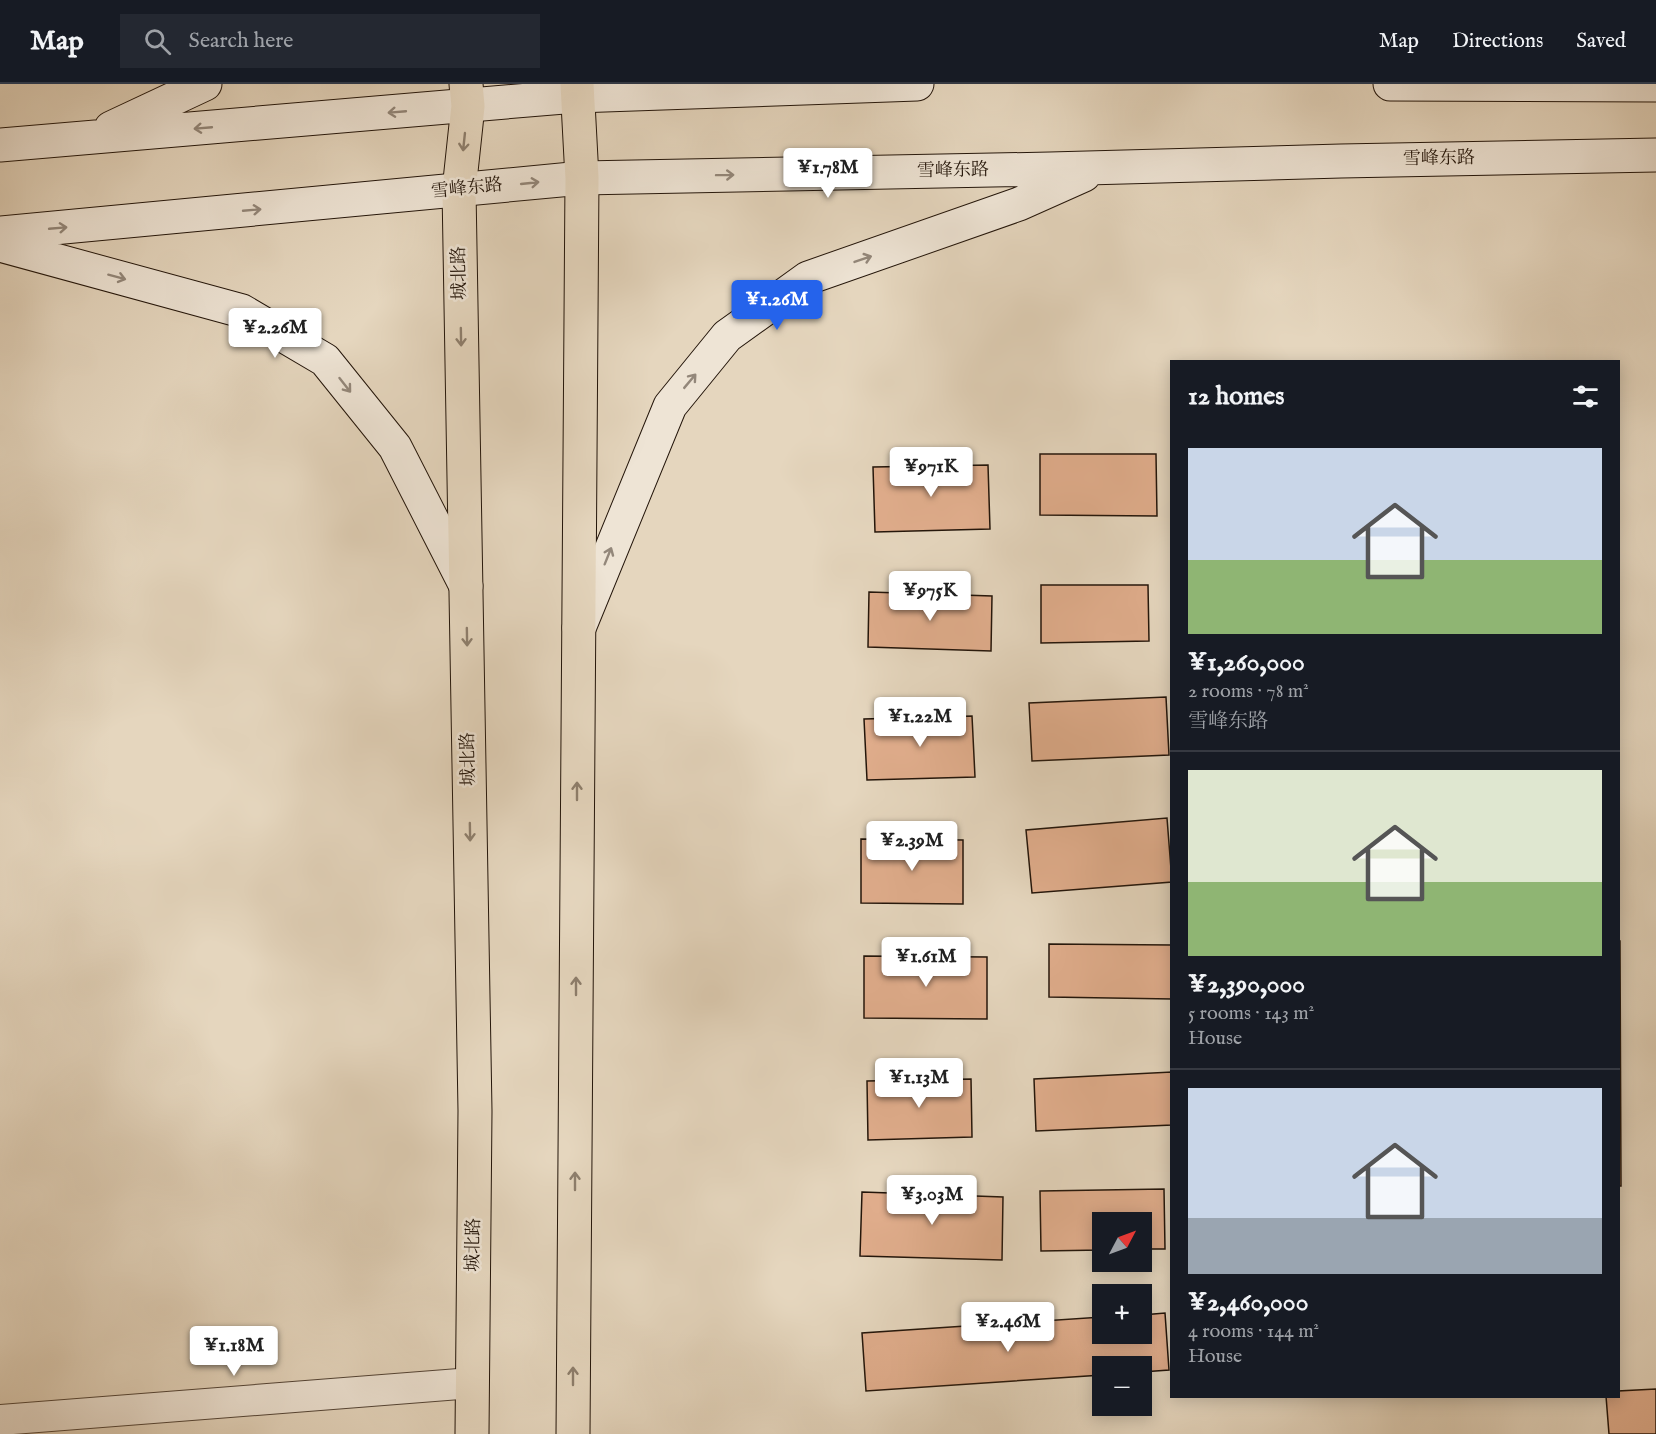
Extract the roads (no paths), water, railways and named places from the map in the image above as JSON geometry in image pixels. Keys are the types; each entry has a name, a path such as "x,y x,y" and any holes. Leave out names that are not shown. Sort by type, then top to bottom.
{"main road":[{"path":"92,137 205,84"},
{"path":"0,145 92,137 467,95 577,90 917,84"},
{"path":"1390,84 1656,85"},
{"path":"573,1434 582,178 577,90"},
{"name":"城北路","path":"467,95 459,190 475,1111 472,1434"},
{"name":"雪峰东路","path":"0,233 582,178 1656,155"},
{"path":"578,630 670,406 727,336 808,278 1018,204 1099,168"},
{"path":"0,245 242,311 325,360 395,447 466,586"}],"street":[{"path":"0,1420 472,1383"}]}
